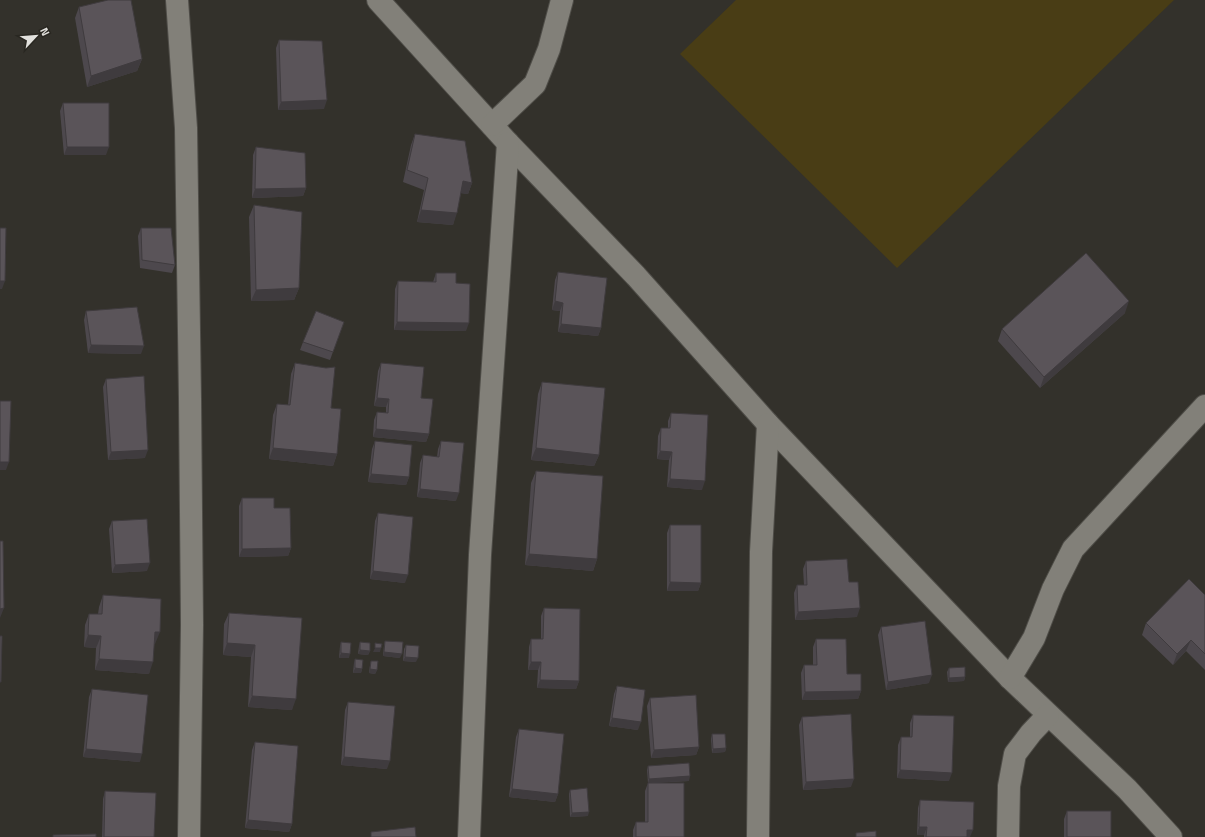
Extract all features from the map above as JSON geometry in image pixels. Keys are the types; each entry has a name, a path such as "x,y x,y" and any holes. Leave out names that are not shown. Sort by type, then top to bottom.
{"street":[{"path":"177,0 186,128 190,391 192,625 189,837"},
{"path":"378,0 508,143 636,276 768,424 1010,678 1127,789 1171,837"},
{"path":"492,125 535,84 549,49 562,0"},
{"path":"469,837 480,555 508,143"},
{"path":"1010,678 1034,638 1053,589 1073,549 1205,406"},
{"path":"758,837 761,552 768,424"},
{"path":"1008,837 1009,786 1015,754 1031,733 1048,715"}],"shaded area":[{"path":"736,0 1174,0 897,268 680,54"}],"building":[{"path":"108,0 131,0 142,59 91,76 79,7"},
{"path":"279,40 322,41 327,100 281,102"},
{"path":"63,103 109,103 109,147 67,147"},
{"path":"415,134 465,141 472,183 463,181 457,213 421,210 428,178 407,170"},
{"path":"256,147 305,153 306,188 255,189"},
{"path":"254,205 302,212 299,288 256,290"},
{"path":"0,228 6,228 5,281 0,281"},
{"path":"141,228 171,228 175,265 142,260"},
{"path":"1086,253 1129,301 1044,377 1002,329"},
{"path":"558,272 607,278 601,328 561,324 563,303 555,301"},
{"path":"436,273 456,273 456,283 470,284 469,323 397,322 398,281 436,282"},
{"path":"137,307 144,346 91,345 86,311"},
{"path":"316,311 344,322 333,352 303,342"},
{"path":"295,363 326,368 335,367 331,408 341,409 337,454 273,448 277,404 290,405"},
{"path":"381,363 424,367 421,398 433,399 429,434 376,429 377,412 388,413 389,399 377,398"},
{"path":"144,376 148,450 111,452 106,379"},
{"path":"542,382 605,388 599,455 536,448"},
{"path":"0,401 11,401 9,462 0,462"},
{"path":"671,413 708,415 705,481 670,479 672,452 660,451 661,428 670,428"},
{"path":"375,441 412,445 409,477 371,474"},
{"path":"441,441 464,443 459,493 420,489 423,455 439,457"},
{"path":"536,471 603,476 597,559 529,554"},
{"path":"242,498 274,498 274,508 290,508 291,548 242,549"},
{"path":"378,513 413,517 408,575 373,571"},
{"path":"147,519 150,563 115,565 112,521"},
{"path":"670,525 701,525 701,583 670,582"},
{"path":"0,541 3,541 4,608 0,609"},
{"path":"847,559 849,582 858,582 860,608 798,612 797,585 807,585 806,561"},
{"path":"1189,579 1205,595 1205,654 1191,640 1177,654 1146,623"},
{"path":"103,595 161,599 160,632 155,632 153,662 99,659 101,636 88,635 89,614 102,614"},
{"path":"544,608 580,609 579,681 540,680 541,662 531,662 531,639 543,639"},
{"path":"229,613 302,618 296,699 252,696 255,645 227,643"},
{"path":"925,621 932,675 888,682 881,627"},
{"path":"0,636 2,636 1,682 0,682"},
{"path":"816,639 846,639 847,674 861,674 861,691 805,692 804,665 817,665"},
{"path":"385,641 403,642 402,654 384,652"},
{"path":"341,642 351,643 350,654 341,653"},
{"path":"360,642 370,643 370,651 360,650"},
{"path":"375,643 382,644 381,648 375,648"},
{"path":"406,645 419,646 418,658 405,657"},
{"path":"355,659 363,660 362,669 355,668"},
{"path":"371,661 378,661 377,670 370,669"},
{"path":"965,667 965,677 949,678 949,668"},
{"path":"617,686 645,690 641,722 612,718"},
{"path":"92,689 148,695 142,754 86,749"},
{"path":"696,695 699,747 654,750 650,698"},
{"path":"348,702 395,706 390,761 344,757"},
{"path":"851,714 854,779 806,782 802,717"},
{"path":"913,715 954,716 952,773 900,770 901,737 912,737"},
{"path":"519,729 564,734 558,794 512,789"},
{"path":"712,734 725,734 726,748 713,749"},
{"path":"255,742 298,746 292,824 248,820"},
{"path":"689,763 690,776 649,779 648,766"},
{"path":"648,783 684,783 684,837 636,837 636,822 648,822"},
{"path":"587,788 589,812 572,813 570,790"},
{"path":"105,791 156,793 154,837 104,837"},
{"path":"920,800 974,802 973,830 967,830 967,837 926,837 927,827 919,827"},
{"path":"1067,811 1111,811 1111,837 1067,837"},
{"path":"415,827 416,837 371,837 371,832"},
{"path":"876,831 876,837 856,837 856,833"},
{"path":"96,834 96,837 53,837 53,835"}]}
